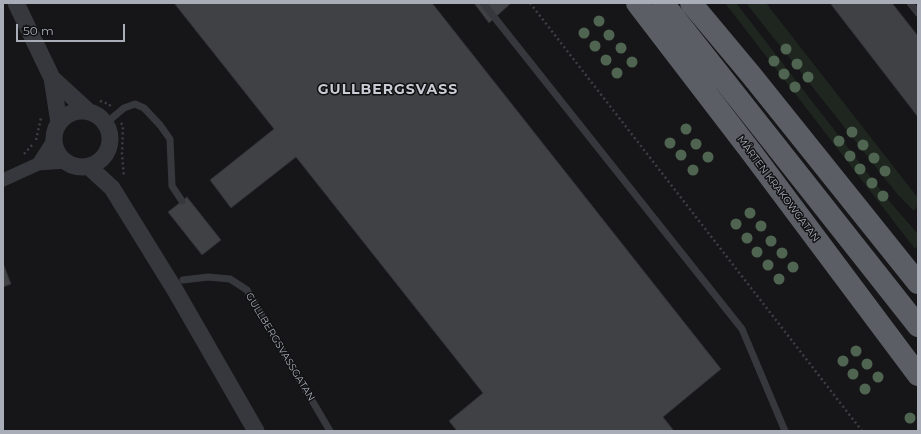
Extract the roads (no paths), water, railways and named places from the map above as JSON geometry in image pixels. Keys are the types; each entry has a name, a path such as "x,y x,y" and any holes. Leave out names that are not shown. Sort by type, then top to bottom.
{"highway":[{"name":"MÅRTEN KRAKOWGATAN","path":"637,3 757,160 918,376"},
{"path":"664,3 918,326"},
{"path":"691,3 752,76 918,283"}],"street":[{"path":"16,3 52,78 59,123"},
{"path":"52,78 92,106 98,116 111,119 107,149 100,160 88,166 75,166 66,162 57,152 54,139 55,131 59,123 72,113 92,106"},
{"path":"38,164 54,139"},
{"path":"107,149 118,184 179,285 256,431"},
{"path":"3,180 38,164 66,162"},
{"path":"88,166 118,184"}],"lane":[{"path":"483,3 742,329 785,431"},
{"path":"910,3 918,13"},
{"path":"111,119 124,108 135,104 144,108 160,124 170,139 172,186 182,201"},
{"name":"GULLBERGSVASSGATAN","path":"179,285 208,277 230,279 247,290 330,431"}],"district":[{"name":"GULLBERGSVASS","path":"388,90"}]}
